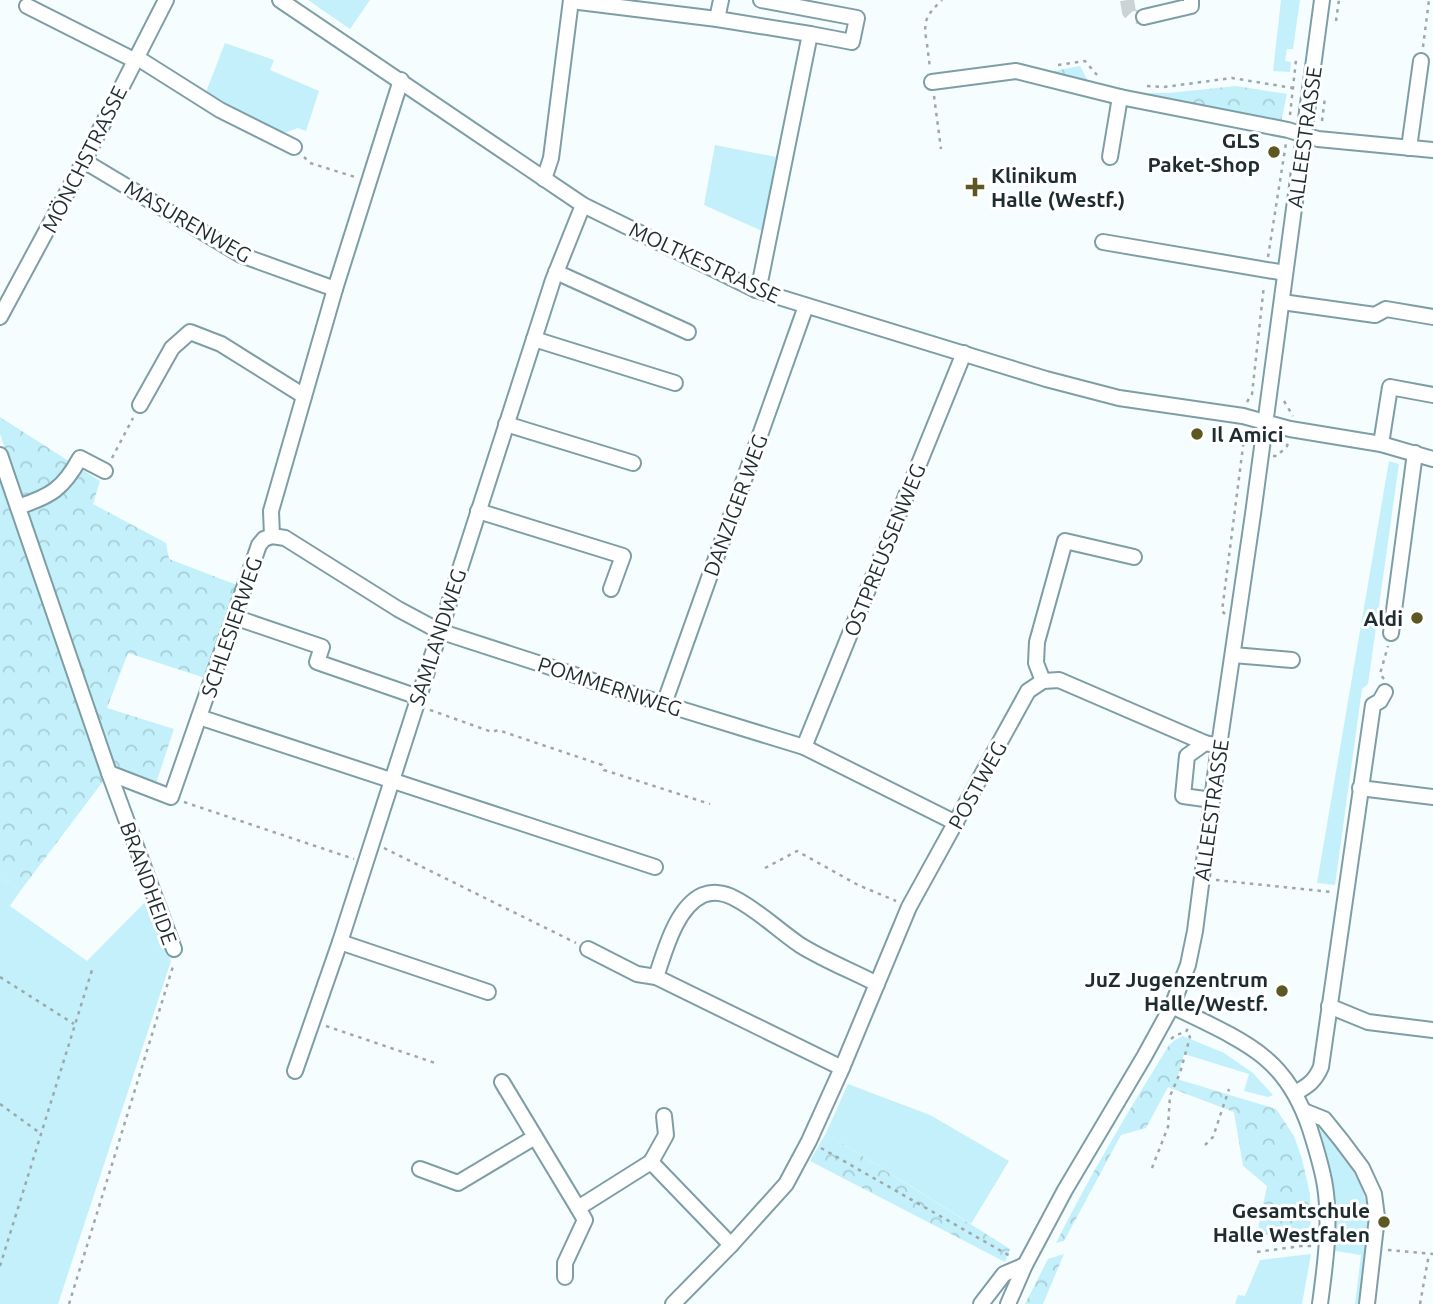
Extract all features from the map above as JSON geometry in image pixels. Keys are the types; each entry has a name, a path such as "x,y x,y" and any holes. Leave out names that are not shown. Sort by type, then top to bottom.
{"street":[{"name":"MÖNCHSTRASSE","path":"0,317 166,0"},
{"name":"MOLTKESTRASSE","path":"280,0 583,205 756,290 1046,379 1118,398 1243,416 1290,429 1381,444 1433,459"},
{"path":"544,179 551,158 571,0 717,19 852,42 857,18 761,0"},
{"path":"717,19 721,0"},
{"path":"1144,17 1191,6 1191,0"},
{"name":"ALLEESTRASSE","path":"1008,1304 1025,1265 1070,1181 1172,1006 1188,965 1212,800 1212,744 1237,628 1322,0"},
{"path":"27,6 135,58 220,110 294,147"},
{"path":"756,290 761,277 810,34"},
{"path":"1409,148 1421,61"},
{"path":"932,82 1017,71 1120,97 1288,130 1304,136 1433,150"},
{"name":"SCHLESIERWEG","path":"171,797 259,545 272,536 271,511 335,289 401,80"},
{"path":"1110,157 1120,97"},
{"name":"MASURENWEG","path":"84,161 241,255 335,289"},
{"name":"SAMLANDWEG","path":"295,1071 340,942 534,338 556,272 583,205"},
{"path":"1103,242 1285,273"},
{"path":"556,272 688,332"},
{"path":"1282,302 1375,316 1386,309 1433,317"},
{"name":"DANZIGER WEG","path":"664,704 806,306"},
{"path":"140,404 172,348 190,332 221,344 304,396"},
{"path":"534,338 675,383"},
{"name":"OSTPREUSSENWEG","path":"804,747 964,353"},
{"path":"1381,444 1390,387 1433,395"},
{"path":"506,424 633,463"},
{"path":"1391,633 1415,453"},
{"name":"BRANDHEIDE","path":"0,455 108,773 174,948"},
{"path":"18,507 43,498 59,487 80,458 105,471"},
{"path":"478,511 623,556 611,589"},
{"name":"POMMERNWEG","path":"272,536 285,538 398,609 439,631 804,747 956,823"},
{"path":"1134,557 1065,541 1037,642 1036,663 1043,681 1059,680 1212,744"},
{"path":"234,617 322,647 317,662 416,701"},
{"path":"1233,655 1292,660"},
{"name":"POSTWEG","path":"674,1304 786,1184 842,1069 909,907 1028,691 1043,681"},
{"path":"1295,1093 1316,1078 1321,1067 1373,705 1380,701 1385,692"},
{"path":"199,717 655,867"},
{"path":"1212,744 1187,756 1183,796 1212,800"},
{"path":"108,773 171,797"},
{"path":"1360,788 1433,797"},
{"path":"656,977 683,912 705,894 719,892 753,910 801,946 877,984"},
{"path":"340,942 488,992"},
{"path":"588,949 637,974 656,977 842,1069"},
{"path":"1172,1006 1255,1049 1278,1070 1304,1111 1325,1187 1326,1246 1320,1304"},
{"path":"1329,1006 1368,1022 1433,1030"},
{"path":"502,1082 584,1220 565,1262 565,1278"},
{"path":"1304,1111 1324,1119 1362,1168 1374,1194 1377,1217 1375,1249 1367,1304"},
{"path":"578,1208 651,1162 666,1135 664,1116"},
{"path":"420,1169 458,1183 535,1137"},
{"path":"651,1162 731,1245"},
{"path":"981,1304 1004,1274 1025,1265"}],"path":[{"path":"926,38 924,27 929,13 942,0"},
{"path":"1336,21 1339,0"},
{"path":"1421,61 1429,0"},
{"path":"1237,628 1222,611 1246,432 1242,424 1244,406 1252,394 1266,270 1296,60"},
{"path":"1058,65 1085,61 1100,78"},
{"path":"1139,86 1164,87 1232,78 1310,89"},
{"path":"294,147 310,163 368,181"},
{"path":"105,471 140,404"},
{"path":"1385,692 1385,680 1380,674 1391,633"},
{"path":"416,701 492,732 498,730 602,765 604,770 709,804"},
{"path":"171,797 365,863"},
{"path":"372,842 588,949"},
{"path":"765,868 797,851 858,886 909,907"},
{"path":"1202,878 1346,893"},
{"name":"BRANDHEIDE","path":"69,1304 174,963 174,948"},
{"path":"0,1266 92,970"},
{"path":"0,977 75,1025"},
{"path":"1169,1041 1186,1032 1194,1017"},
{"path":"313,1022 438,1064"},
{"path":"1152,1168 1168,1126 1170,1096 1181,1073 1190,1037 1186,1032"},
{"path":"1205,1145 1213,1137 1229,1089"},
{"path":"0,1104 41,1134"},
{"path":"809,1141 1025,1265"},
{"path":"1257,1252 1301,1245 1326,1246"},
{"path":"1375,1249 1431,1254 1420,1304"}],"green space":[{"path":"308,0 370,0 350,29"},
{"path":"1281,0 1300,0 1293,49 1287,49 1285,61 1291,62 1290,72 1273,71"},
{"path":"225,43 274,60 270,70 319,91 306,131 298,128 281,134 206,92"},
{"path":"1080,66 1088,81 1138,93 1169,93 1236,86 1287,94 1281,122 1122,95 1044,73"},
{"path":"715,145 776,157 762,231 704,205"},
{"path":"0,417 100,481 93,504 166,543 169,559 237,585 205,678 128,653 107,708 174,729 156,783 110,765 0,434"},
{"path":"1389,461 1399,464 1368,684 1362,689 1335,885 1317,883"},
{"path":"0,477 104,780 21,890 0,878"},
{"path":"0,878 21,890 10,906 87,961 148,899 171,961 58,1304 0,1304"},
{"path":"1183,1036 1224,1053 1253,1073 1273,1095 1268,1097 1244,1091 1249,1074 1184,1054 1169,1045"},
{"path":"1169,1045 1184,1054 1177,1079 1276,1109 1294,1136 1302,1159 1310,1194 1311,1241 1257,1233 1267,1186 1243,1166 1234,1112 1168,1087 1146,1128 1121,1135 1064,1241 1056,1243 1110,1143"},
{"path":"848,1084 930,1115 1009,1161 971,1224 826,1133"},
{"path":"1320,1129 1351,1167 1367,1205 1368,1247 1359,1304 1355,1304 1361,1255 1335,1251 1334,1193"},
{"path":"826,1133 1010,1249 1005,1262 810,1161"},
{"path":"1064,1254 1043,1304 1025,1304 1048,1259"},
{"path":"1311,1254 1302,1304 1235,1304 1238,1295 1245,1296 1260,1260"}],"tunnel":[{"path":"1127,0 1129,12 1134,17 1144,17"}],"place":[{"name":"GLS Paket-Shop","path":"1274,152"},
{"name":"Klinikum Halle (Westf.)","path":"975,187"},
{"name":"Il Amici","path":"1197,434"},
{"name":"Aldi","path":"1417,618"},
{"name":"JuZ Jugenzentrum Halle/Westf.","path":"1282,991"},
{"name":"Gesamtschule Halle Westfalen","path":"1384,1222"}]}
